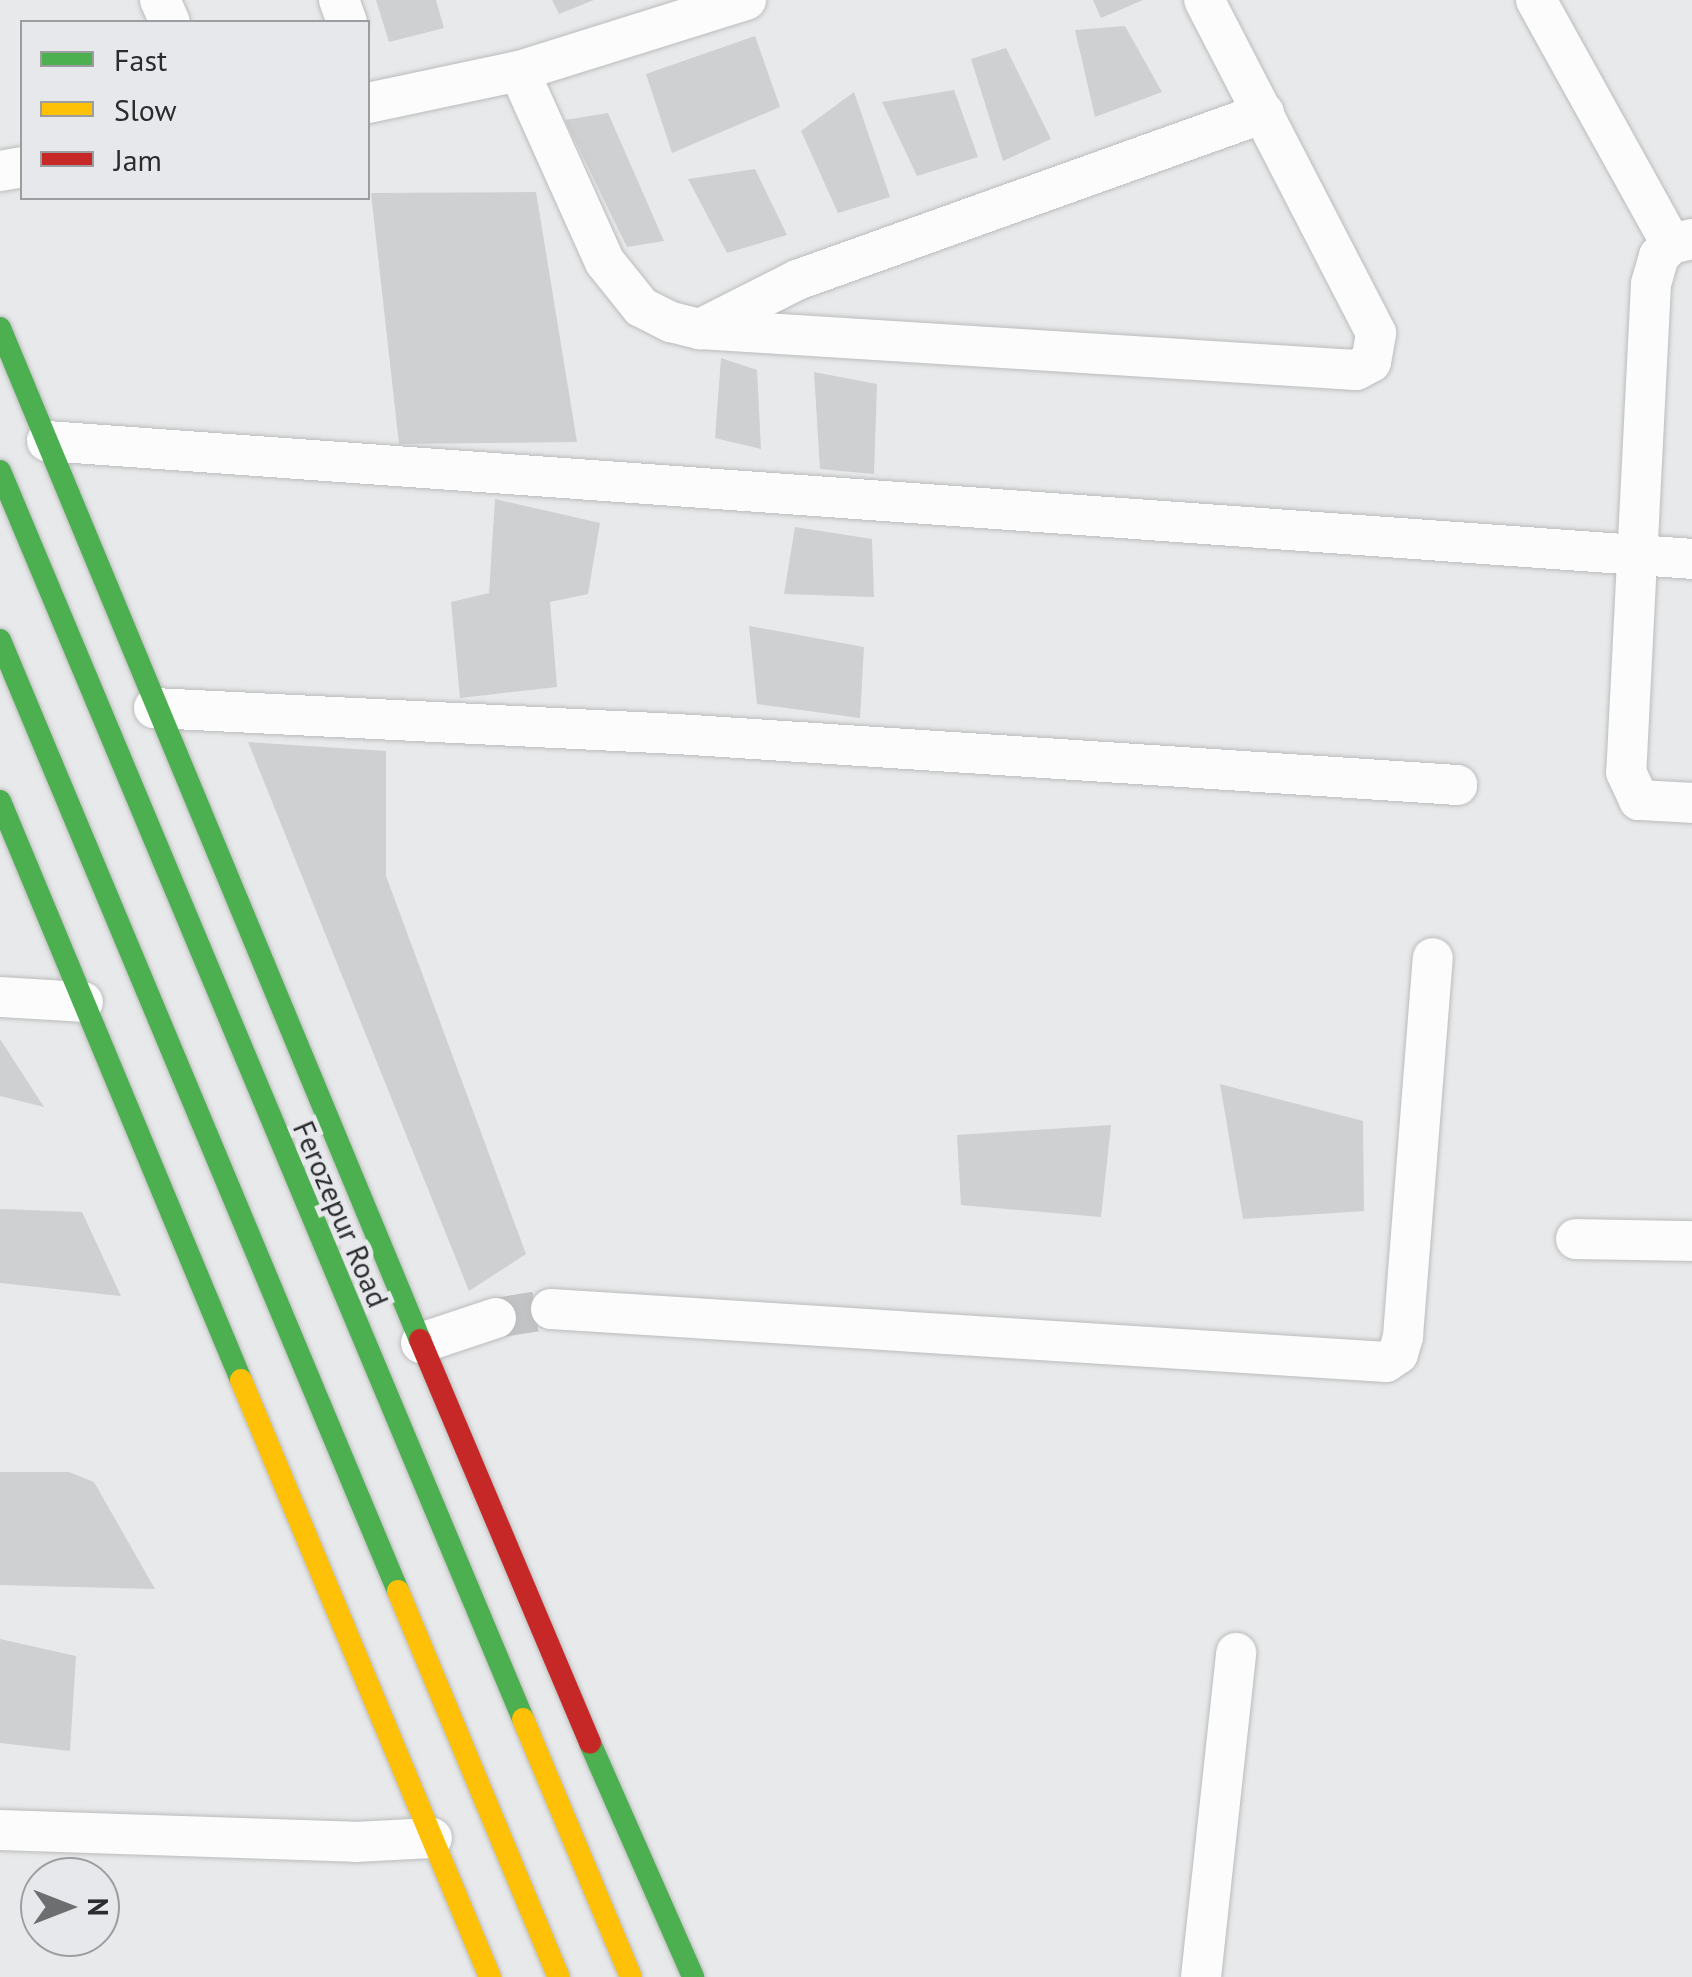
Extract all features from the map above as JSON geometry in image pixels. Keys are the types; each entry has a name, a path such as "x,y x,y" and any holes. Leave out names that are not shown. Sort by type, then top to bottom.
{"main road":[{"path":"0,328 154,708 693,1977"},
{"name":"Ferozepur Road","path":"0,471 632,1977"},
{"path":"0,640 559,1977"},
{"path":"0,801 490,1977"}],"street":[{"path":"370,95 519,71 746,0"},
{"path":"519,71 619,284 641,307 700,329 1356,370 1371,362 1376,332 1204,0"},
{"path":"1536,0 1681,241 1659,256 1650,284 1628,788 1645,803 1692,803"},
{"path":"700,329 797,280 1264,114"},
{"path":"47,441 1692,559"},
{"path":"154,708 678,734 1457,785"},
{"path":"551,1309 1386,1362 1398,1354 1403,1336 1433,958"},
{"path":"0,997 83,1002"},
{"path":"1576,1238 1692,1241"},
{"path":"421,1342 496,1318"},
{"path":"1201,1977 1236,1653"},
{"path":"0,1830 355,1842 432,1838"}],"building":[{"path":"376,0 436,0 444,28 389,42"},
{"path":"552,0 594,0 559,14"},
{"path":"1093,0 1143,0 1101,18"},
{"path":"1125,26 1162,92 1095,117 1075,30"},
{"path":"755,36 780,107 672,153 646,74"},
{"path":"1006,48 1051,139 1003,161 971,59"},
{"path":"954,90 978,157 917,176 882,102"},
{"path":"854,92 890,197 838,213 801,131"},
{"path":"608,113 664,241 627,247 565,120"},
{"path":"755,169 787,235 727,253 688,179"},
{"path":"536,192 577,442 399,444 371,193"},
{"path":"721,358 757,370 761,449 715,438"},
{"path":"814,372 877,384 874,474 820,469"},
{"path":"495,499 600,523 588,594 550,602 557,687 460,698 451,602 489,593"},
{"path":"795,527 872,539 874,597 784,594"},
{"path":"749,626 864,647 860,718 757,704"},
{"path":"248,742 386,751 386,876 526,1254 469,1291"},
{"path":"0,1039 44,1107 0,1096"},
{"path":"1220,1084 1363,1121 1364,1211 1243,1219"},
{"path":"1111,1125 1101,1217 961,1205 957,1135"},
{"path":"0,1209 82,1212 121,1296 0,1283"},
{"path":"0,1472 69,1472 94,1482 155,1589 0,1585"},
{"path":"0,1639 76,1656 70,1751 0,1743"}],"tunnel":[{"path":"496,1318 551,1309"}],"traffic: fast":[{"path":"0,328 420,1340"},
{"path":"0,471 523,1719"},
{"path":"0,640 398,1591"},
{"path":"0,801 241,1380"},
{"path":"590,1743 693,1977"}],"traffic: slow":[{"path":"241,1380 490,1977"},
{"path":"398,1591 559,1977"},
{"path":"523,1719 631,1977"}],"traffic: jam":[{"path":"420,1340 590,1743"}]}
